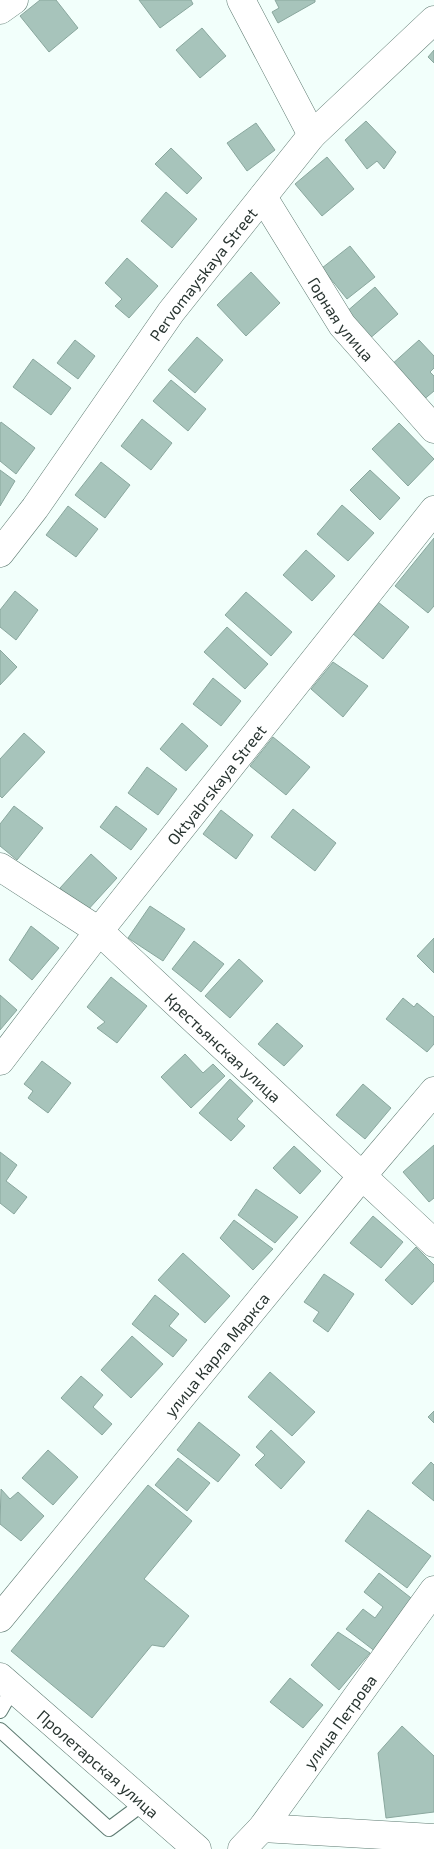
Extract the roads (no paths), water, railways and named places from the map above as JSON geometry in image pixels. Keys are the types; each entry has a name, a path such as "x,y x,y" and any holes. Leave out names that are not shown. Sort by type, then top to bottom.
{"street":[{"path":"0,10 14,0"},
{"path":"241,0 312,135"},
{"name":"Pervomayskaya Street","path":"0,553 35,508 171,312 312,135 434,20"},
{"name":"Горная улица","path":"263,197 342,325 434,429"},
{"name":"Oktyabrskaya Street","path":"0,1061 99,931 434,510"},
{"name":"Крестьянская улица","path":"0,867 99,931 434,1243"},
{"name":"улица Карла Маркса","path":"0,1618 362,1176 434,1091"},
{"name":"улица Петрова","path":"242,1849 262,1828 434,1590"},
{"name":"Пролетарская улица","path":"4,1692 144,1803 197,1849"},
{"path":"262,1828 434,1838"}],"lane":[{"path":"0,1730 109,1829 144,1803"}]}
